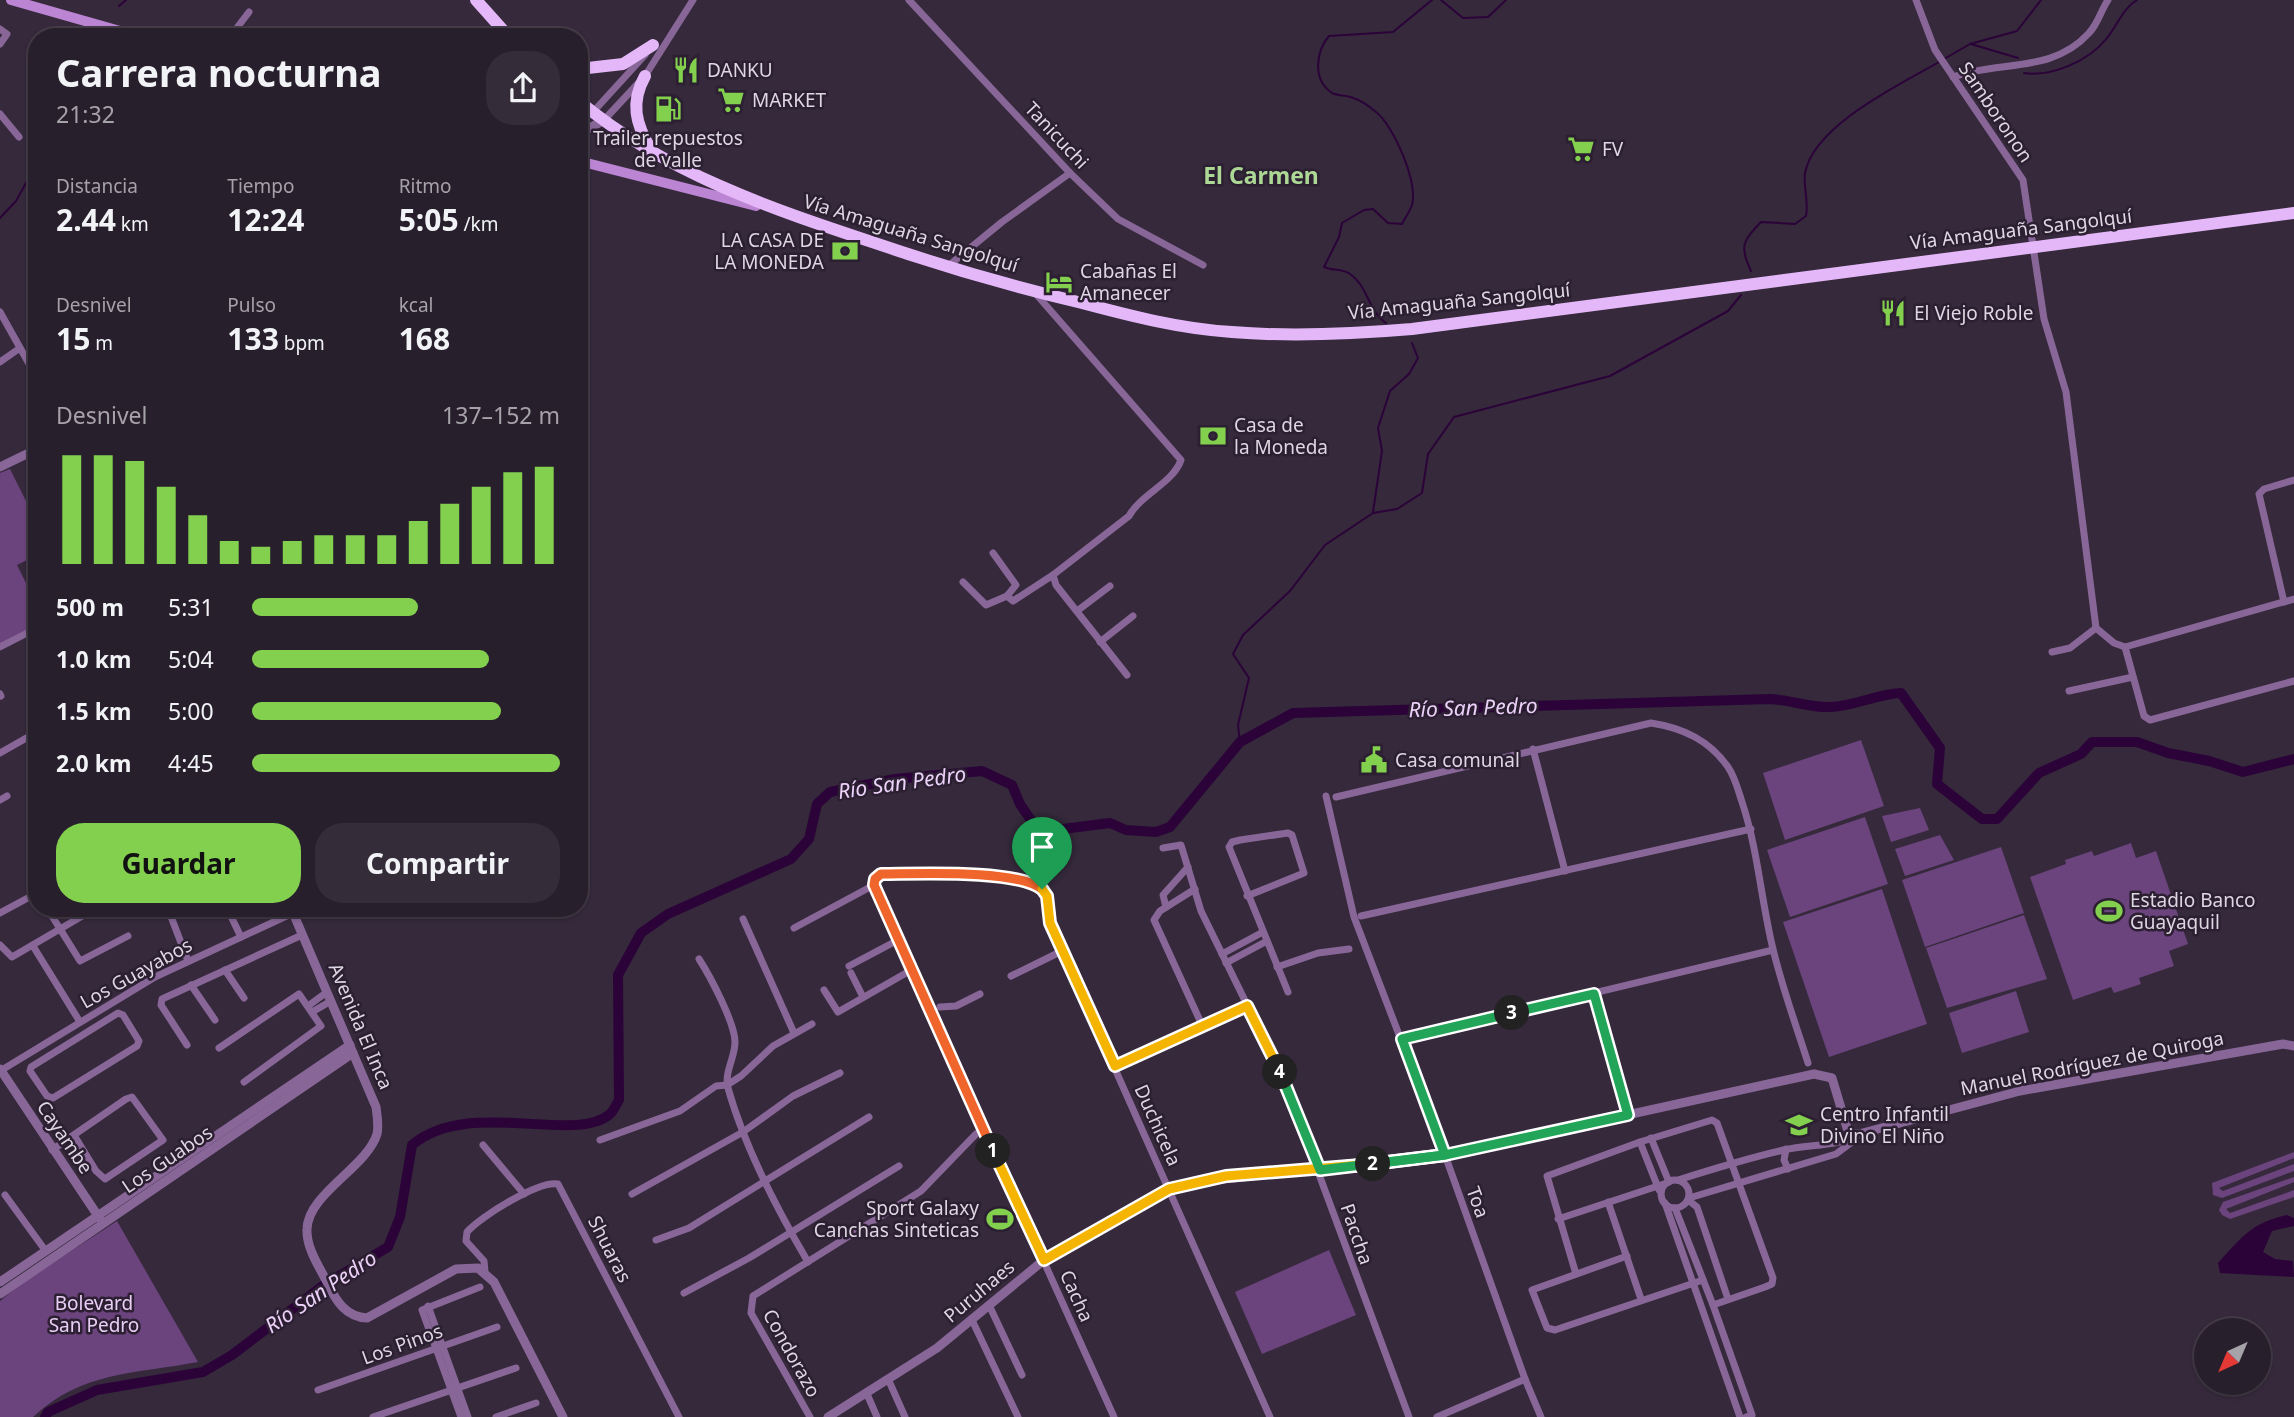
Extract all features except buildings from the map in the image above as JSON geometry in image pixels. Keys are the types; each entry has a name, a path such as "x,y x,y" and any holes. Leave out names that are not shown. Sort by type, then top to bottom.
{"highway":[{"path":"476,0 501,28"},
{"path":"588,68 623,64 653,45"},
{"path":"645,76 636,102 636,122 652,152"},
{"name":"Vía Amaguaña Sangolquí","path":"588,108 652,152 720,187 780,212 947,267 1033,291 1130,316 1232,332 1374,332 1643,300 2294,213"}],"main road":[{"path":"11,0 109,28"},
{"path":"588,163 780,212"}],"street":[{"path":"588,125 645,76 693,0"},
{"name":"Tanicuchi","path":"909,0 1070,173 1124,224 1203,265"},
{"name":"Samboronon","path":"1916,0 1935,50 2023,180 2044,319 2066,392 2096,628"},
{"path":"1951,75 1989,67 2024,67 2056,56 2091,31 2108,0"},
{"path":"237,28 249,12"},
{"path":"598,116 653,45 673,29"},
{"path":"0,44 6,37 2,30"},
{"path":"0,114 19,136"},
{"path":"947,267 1002,222 1070,173"},
{"path":"1007,596 1013,601 1053,575 1129,516 1137,504 1176,469 1181,460 1033,291"},
{"path":"0,312 28,358"},
{"path":"0,362 20,348"},
{"path":"0,467 28,453"},
{"path":"2284,602 2259,494 2263,489 2294,480"},
{"path":"963,582 986,605 1007,596 1015,582 993,553"},
{"path":"1053,575 1077,611 1127,675"},
{"path":"1077,611 1110,586"},
{"path":"2125,647 2294,599"},
{"path":"1100,642 1133,617"},
{"path":"2052,652 2070,648 2096,628 2125,647 2144,716 2150,720 2294,681"},
{"path":"0,647 28,633"},
{"path":"2069,691 2133,677"},
{"path":"1336,797 1651,723 1673,726 1708,744 1730,769 1751,829 1773,950 1808,1063"},
{"path":"0,753 28,737"},
{"path":"1533,749 1565,871"},
{"name":"Toa","path":"1326,796 1354,917 1402,1039 1541,1417"},
{"path":"1361,916 1751,829"},
{"path":"1247,896 1304,873 1295,838 1290,834 1230,844 1229,849 1247,896 1287,992"},
{"path":"1163,848 1181,845 1188,867 1163,895 1166,907"},
{"name":"Paccha","path":"1188,867 1201,911 1284,1080 1320,1170 1347,1256 1409,1417"},
{"name":"Duchicela","path":"874,885 875,879 881,874 1006,877 1035,884 1047,896 1050,923 1270,1417"},
{"path":"794,928 874,885"},
{"name":"Cacha","path":"874,885 913,969 936,1007 984,1130 1114,1417"},
{"path":"1195,889 1166,907 1154,920 1202,1025"},
{"path":"0,913 28,898"},
{"path":"52,917 80,961 128,936"},
{"path":"0,945 12,957 81,917"},
{"path":"171,917 188,961"},
{"path":"232,917 241,937"},
{"name":"Los Guayabos","path":"0,1070 188,961 280,917"},
{"name":"Avenida El Inca","path":"295,917 376,1107 377,1132 372,1145 311,1214 307,1233 313,1255 331,1290 343,1308 367,1318 456,1269 478,1268 485,1272"},
{"path":"743,919 794,1033"},
{"path":"1222,954 1263,932"},
{"path":"187,1045 160,1002 191,985 303,935"},
{"path":"863,997 850,970 900,939"},
{"path":"1226,963 1267,942"},
{"path":"33,946 80,1022"},
{"path":"1277,967 1318,953 1349,949"},
{"path":"1402,1039 1773,950"},
{"path":"1011,976 1062,951"},
{"path":"699,959 734,1032 735,1043 727,1085 743,1132 790,1231 808,1262"},
{"path":"824,990 838,1012 913,969"},
{"path":"225,970 244,998"},
{"path":"191,985 215,1020"},
{"path":"219,1048 296,993 310,1009 320,1027 244,1082"},
{"path":"936,1007 956,1006 979,994"},
{"path":"1594,994 1628,1115"},
{"path":"310,1009 329,996"},
{"path":"1115,1066 1247,1006"},
{"path":"121,1014 139,1044 49,1098 30,1070 31,1067 78,1038 121,1014"},
{"path":"600,1140 665,1118 716,1086 727,1085 794,1033 812,1024"},
{"path":"71,1028 78,1038"},
{"name":"Manuel Rodríguez de Quiroga","path":"1859,1134 2020,1091 2283,1044 2294,1046"},
{"name":"Los Guabos","path":"0,1293 100,1219 352,1049"},
{"name":"Cayambe","path":"0,1070 100,1219"},
{"path":"632,1194 743,1132 793,1096 840,1073"},
{"path":"1445,1155 1821,1074 1832,1078 1847,1128 1852,1133 1859,1134"},
{"path":"52,1150 74,1135 132,1097 163,1140 105,1179 96,1171 74,1135"},
{"path":"656,1240 689,1228 869,1117"},
{"path":"1576,1274 1547,1176 1651,1138 1714,1121 1733,1163 1773,1282 1713,1305"},
{"name":"Condorazo","path":"810,1417 750,1307 756,1292 927,1187 976,1134 984,1130"},
{"path":"1558,1219 1733,1163 1786,1149 1831,1142 1843,1144 1859,1134"},
{"path":"1675,1208 1688,1199 1836,1154 1859,1134"},
{"path":"1651,1138 1671,1181 1687,1186 1688,1199 1697,1207 1728,1299"},
{"path":"1640,1142 1665,1203 1740,1417"},
{"path":"483,1145 524,1194"},
{"path":"1786,1149 1784,1160 1788,1169"},
{"name":"Puruhaes","path":"828,1417 889,1381 972,1320 1044,1260 1169,1189 1226,1176 1320,1170 1445,1155"},
{"path":"684,1293 899,1166"},
{"path":"1661,1194 1671,1181"},
{"name":"Shuaras","path":"485,1272 484,1261 466,1241 471,1227 524,1194 549,1183 561,1187 679,1417"},
{"path":"5,1195 45,1250"},
{"path":"1608,1202 1641,1299"},
{"path":"1665,1203 1675,1208 1718,1318 1752,1415 1746,1417"},
{"name":"Los Guabos","path":"0,1282 45,1250 100,1219"},
{"path":"1694,1257 1711,1251"},
{"path":"1627,1256 1532,1290 1544,1322 1551,1330 1703,1280"},
{"path":"485,1272 494,1282 563,1417"},
{"path":"468,1417 455,1389 428,1306 480,1287"},
{"path":"989,1305 1022,1375"},
{"path":"1706,1323 1718,1318"},
{"path":"972,1320 1018,1417"},
{"name":"Los Pinos","path":"318,1390 497,1327"},
{"path":"373,1417 516,1368"},
{"path":"1437,1417 1525,1379"},
{"path":"889,1381 905,1417"},
{"path":"455,1389 461,1417"},
{"path":"867,1394 877,1417"},
{"path":"496,1417 536,1403"}],"green space":[{"path":"10,469 28,505 28,560 17,565 28,587 28,630 0,644 0,473"},
{"path":"1861,740 1884,806 1785,840 1763,773"},
{"path":"1920,808 1929,830 1891,842 1882,816"},
{"path":"1865,817 1888,884 1790,917 1767,850"},
{"path":"1940,835 1954,860 1905,876 1895,849"},
{"name":"Estadio Banco Guayaquil","path":"2131,843 2136,858 2156,851 2188,944 2169,951 2174,966 2139,978 2141,984 2114,993 2111,987 2073,1000 2030,877 2066,864 2065,860 2092,851 2094,856"},
{"path":"2001,847 2024,913 1925,947 1902,880"},
{"path":"1882,889 1927,1024 1829,1057 1783,922"},
{"path":"2024,915 2047,979 1947,1008 1926,948"},
{"path":"2016,991 2029,1032 1962,1053 1949,1013"},
{"path":"2294,1152 2294,1158 2219,1188 2223,1191 2294,1164 2294,1171 2222,1198 2213,1195 2212,1183"},
{"path":"2294,1177 2294,1182 2226,1209 2230,1213 2294,1190 2294,1197 2230,1219 2219,1210 2223,1202"},
{"name":"Bolevard San Pedro","path":"117,1221 198,1362 110,1377 71,1391 33,1417 0,1417 0,1301 22,1283"},
{"path":"1329,1250 1356,1315 1262,1354 1235,1292"}],"shaded area":[{"path":"2287,1215 2294,1218 2294,1226 2272,1231 2263,1252 2275,1259 2293,1261 2294,1277 2220,1273 2218,1263 2248,1232 2264,1222"}],"waterway":[{"path":"119,6 126,0"},
{"path":"1386,323 1375,312 1356,279 1347,272 1324,267 1339,237 1342,223 1364,210 1373,209 1388,223 1402,224 1412,205 1408,169 1397,142 1383,119 1362,102 1332,93 1321,81 1319,57 1329,36 1393,32 1432,0"},
{"path":"1441,0 1463,18 1488,17 1506,0"},
{"path":"1944,59 1970,44 2017,31 2041,0"},
{"path":"2024,73 2058,70 2090,54 2107,38 2124,12 2137,0"},
{"path":"1971,44 2018,58"},
{"path":"1751,271 1745,255 1745,244 1761,222 1795,224 1806,216 1805,173 1812,155 1824,139 1861,108 1939,62"},
{"path":"0,218 16,201 28,179"},
{"path":"1240,742 1238,725 1249,678 1233,654 1243,635 1290,591 1325,545 1373,513 1397,509 1422,493 1428,454 1454,417 1610,376 1728,311 1741,295"},
{"path":"1373,512 1382,451 1378,428 1390,391 1409,374 1418,358 1412,343"},
{"name":"Río San Pedro","path":"45,1417 48,1412 97,1390 203,1372 232,1355 324,1285 388,1247 400,1217 412,1145 435,1131 462,1124 490,1122 572,1125 594,1122 610,1114 619,1100 618,975 641,933 668,914 791,859 809,839 817,804 830,792 895,779 982,771 1012,785 1020,804 1039,832 1110,823 1126,830 1156,832 1170,827 1240,742 1293,713 1770,699 1831,707 1901,693 1940,748 1937,784 1982,819 1997,819 2039,773 2081,754 2092,742 2137,742 2168,753 2209,761 2243,772 2294,759"}],"place":[{"name":"DANKU","path":"686,70"},
{"name":"MARKET","path":"731,100"},
{"name":"Trailer repuestos de valle","path":"668,109"},
{"name":"FV","path":"1581,149"},
{"name":"LA CASA DE LA MONEDA","path":"845,251"},
{"name":"Cabañas El Amanecer","path":"1059,282"},
{"name":"El Viejo Roble","path":"1893,313"},
{"name":"Casa de la Moneda","path":"1213,436"},
{"name":"Casa comunal","path":"1374,760"},
{"name":"Estadio Banco Guayaquil","path":"2109,911"},
{"name":"Centro Infantil Divino El Niño","path":"1799,1125"},
{"name":"Sport Galaxy Canchas Sinteticas","path":"1000,1219"}],"district":[{"name":"El Carmen","path":"1261,176"}],"route":[{"path":"1042,889 1035,884 1006,877 896,874 881,874 875,879 874,885 1044,1260 1169,1189 1197,1182 1226,1176 1320,1170 1445,1155 1628,1115 1594,994 1402,1039 1445,1155 1382,1163 1320,1170 1284,1080 1247,1006 1115,1066 1050,923 1047,896 1042,889"}]}
